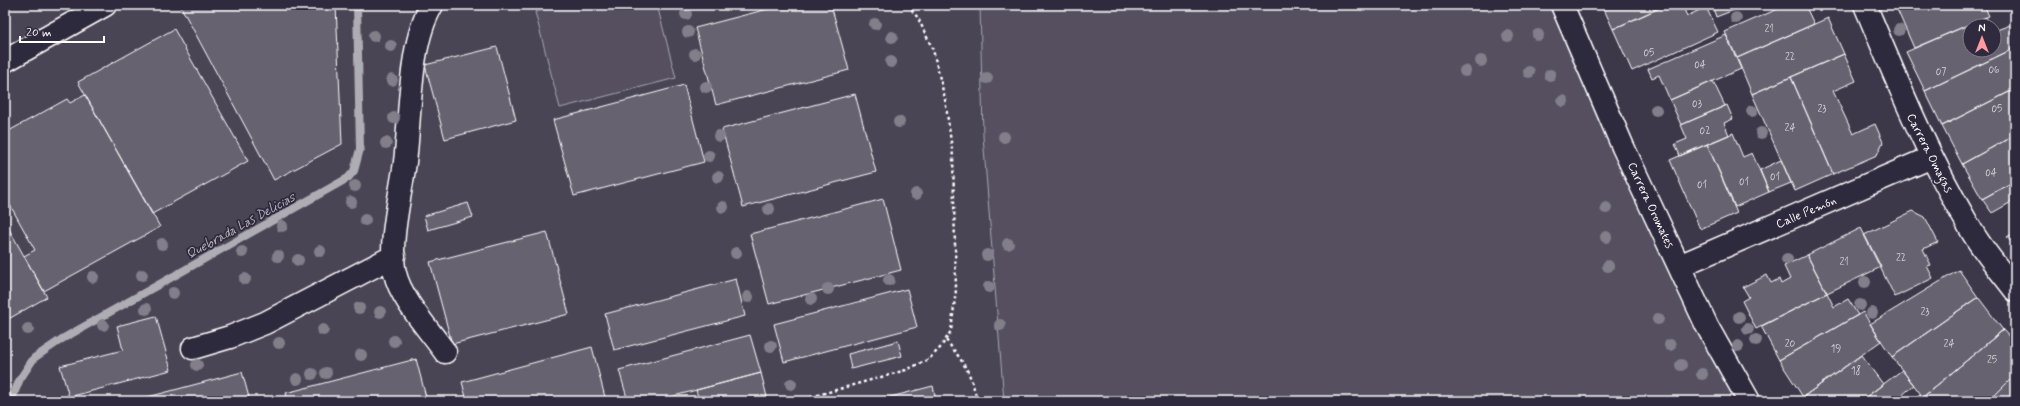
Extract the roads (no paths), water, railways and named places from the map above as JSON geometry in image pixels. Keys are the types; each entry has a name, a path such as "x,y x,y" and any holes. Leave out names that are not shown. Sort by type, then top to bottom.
{"street":[{"path":"5,62 105,5"},
{"path":"432,5 425,17 416,53 405,162 395,227 394,272 399,288 445,352"},
{"name":"Carrera Oromates","path":"1562,5 1623,147 1707,326 1749,401"},
{"name":"Carrera Omagas","path":"1865,5 1914,123 1932,158 1970,230 2015,290"},
{"name":"Calle Pemón","path":"1679,266 1932,158"},
{"path":"193,348 230,337 265,323 394,256"}],"waterway":[{"name":"Quebrada Las Delicias","path":"11,401 20,379 34,358 62,339 348,178 354,171 360,149 357,5"}]}
